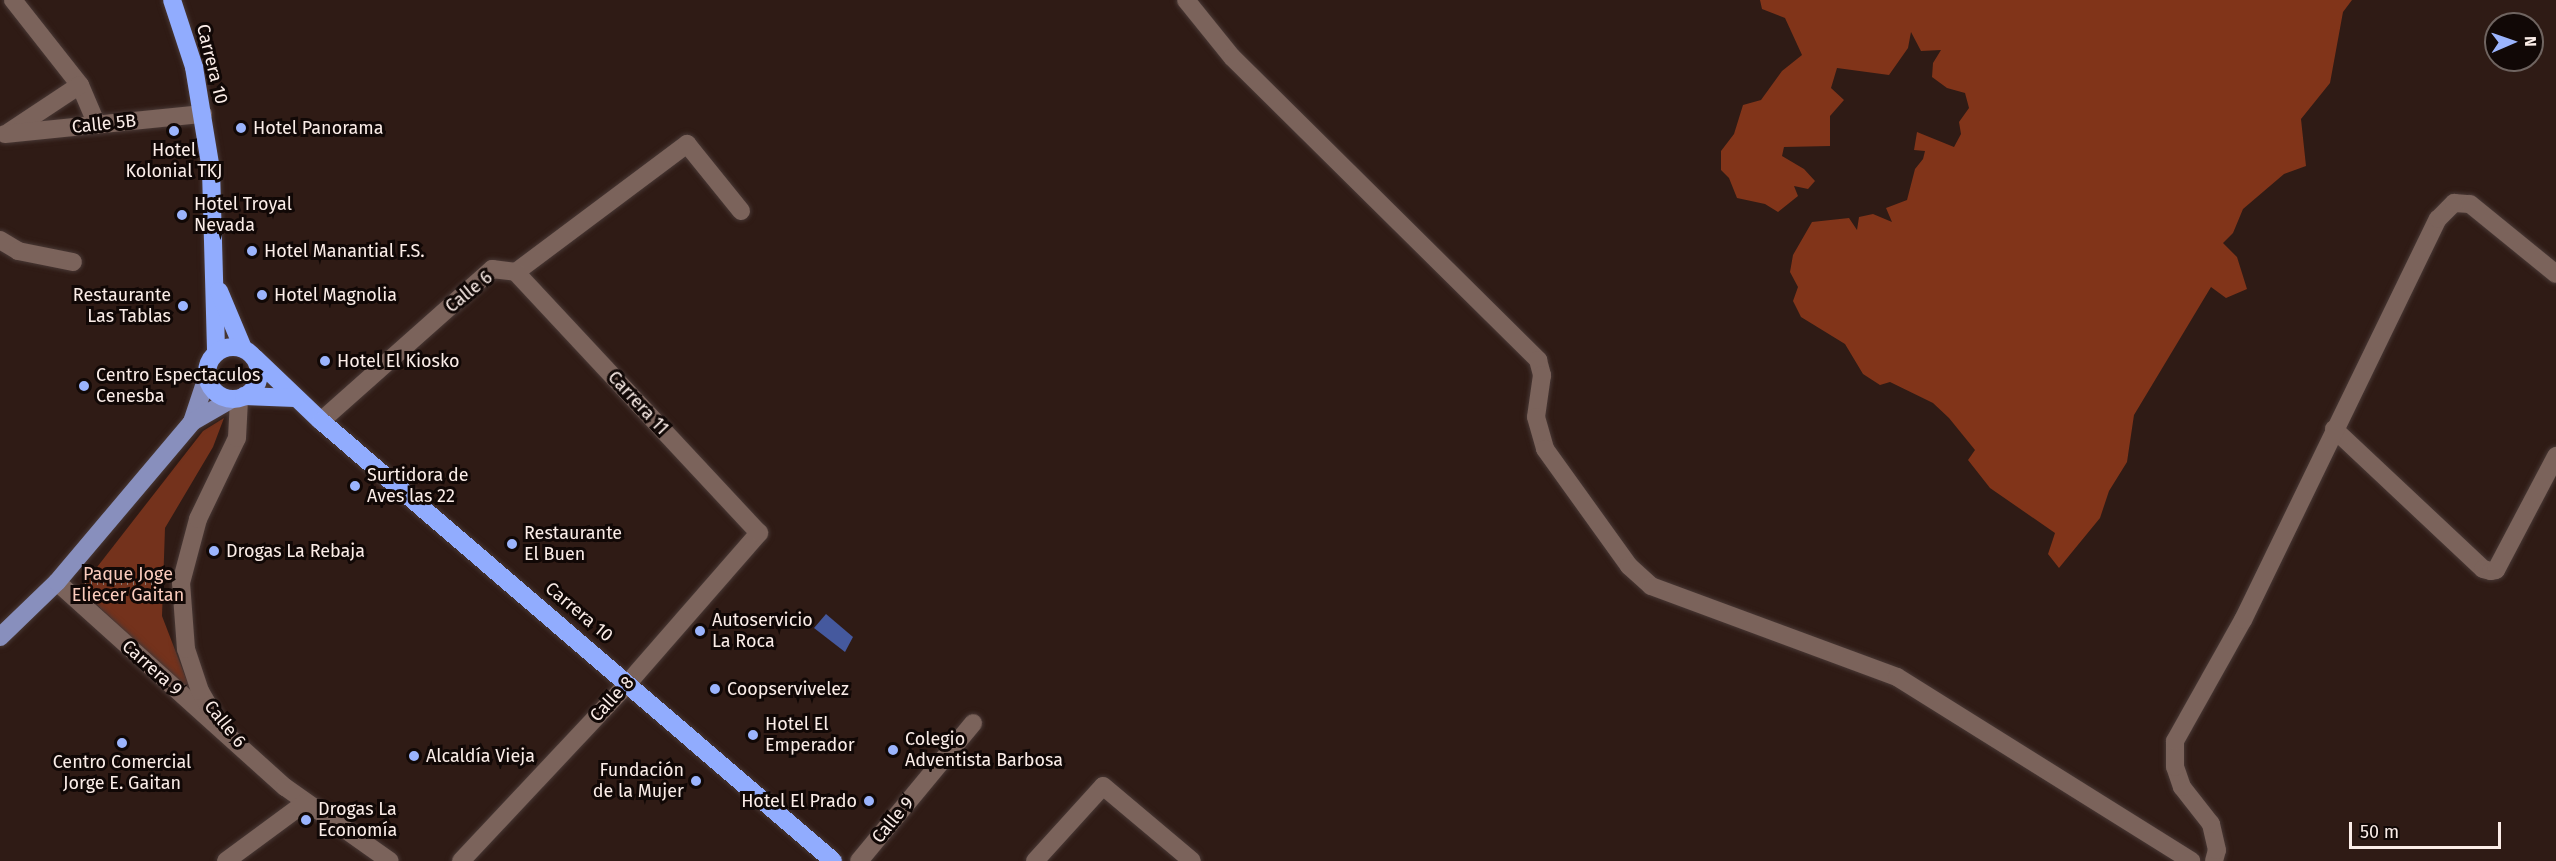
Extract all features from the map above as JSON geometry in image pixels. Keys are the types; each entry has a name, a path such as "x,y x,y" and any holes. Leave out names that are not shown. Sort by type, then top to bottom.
{"highway":[{"name":"Carrera 10","path":"172,0 194,67 211,170 216,284 216,352"},
{"name":"Carrera 10","path":"216,284 249,353 295,398 629,682 833,861"},
{"path":"239,398 255,387 259,372 249,353 224,348 216,352 208,363 207,377 212,388 239,398 295,398"}],"main road":[{"path":"0,637 57,582 192,422 207,377"},
{"path":"192,422 239,398"}],"street":[{"path":"14,0 80,85 97,125"},
{"path":"1186,0 1232,57 1538,360 1542,375 1536,417 1545,448 1629,566 1651,586 1897,677 2191,861"},
{"name":"Calle 5B","path":"3,136 80,85"},
{"name":"Calle 5B","path":"3,136 203,114"},
{"name":"Calle 6","path":"321,421 492,269 516,272 687,144 741,211"},
{"path":"2214,861 2217,850 2211,824 2182,788 2175,767 2175,741 2243,620 2438,219 2454,203 2470,204 2556,274"},
{"path":"0,240 18,251 73,262"},
{"name":"Carrera 11","path":"516,272 759,533"},
{"name":"Calle 6","path":"239,398 237,438 198,519 182,584 186,650 200,692 212,714 266,770"},
{"path":"2334,429 2483,569 2491,571 2496,570 2556,456"},
{"name":"Calle 8","path":"461,861 629,682 759,533"},
{"name":"Carrera 9","path":"57,582 266,770 306,802 390,861"},
{"name":"Calle 9","path":"859,861 973,723"},
{"path":"1035,861 1103,786 1192,861"},
{"path":"226,861 306,802"}],"path":[{"path":"57,582 182,584"}],"green space":[{"name":"Paque Joge Eliecer Gaitan","path":"224,418 213,447 165,528 162,616 192,694 80,589 203,431"}],"shaded area":[{"path":"1760,0 2352,0 2343,12 2330,83 2301,119 2306,166 2284,174 2243,209 2233,233 2223,243 2237,257 2247,289 2226,298 2211,287 2134,415 2127,462 2109,491 2100,518 2059,568 2048,554 2055,533 1990,488 1968,460 1975,450 1949,418 1933,403 1890,382 1880,385 1863,374 1845,344 1801,317 1793,301 1798,287 1790,272 1793,255 1812,222 1849,218 1857,230 1859,217 1873,214 1892,222 1886,208 1907,200 1915,169 1923,159 1925,151 1914,150 1917,132 1954,147 1961,134 1959,122 1969,108 1965,93 1947,88 1932,77 1933,63 1941,50 1921,51 1911,32 1908,48 1889,75 1837,68 1831,88 1844,100 1830,116 1830,146 1784,147 1782,156 1804,169 1815,181 1808,189 1794,186 1798,196 1778,212 1765,204 1737,198 1729,178 1721,170 1721,151 1734,134 1743,105 1761,100 1782,71 1802,55 1785,18 1762,9"}],"water":[{"path":"826,614 853,637 845,652 814,628"}],"place":[{"name":"Hotel Panorama","path":"241,128"},
{"name":"Hotel Kolonial TKJ","path":"174,131"},
{"name":"Hotel Troyal Nevada","path":"182,215"},
{"name":"Hotel Manantial F.S.","path":"252,251"},
{"name":"Hotel Magnolia","path":"262,295"},
{"name":"Restaurante Las Tablas","path":"183,306"},
{"name":"Hotel El Kiosko","path":"325,361"},
{"name":"Centro Espectaculos Cenesba","path":"84,386"},
{"name":"Surtidora de Aves las 22","path":"355,486"},
{"name":"Restaurante El Buen","path":"512,544"},
{"name":"Drogas La Rebaja","path":"214,551"},
{"name":"Autoservicio La Roca","path":"700,631"},
{"name":"Coopservivelez","path":"715,689"},
{"name":"Hotel El Emperador","path":"753,735"},
{"name":"Centro Comercial Jorge E. Gaitan","path":"122,743"},
{"name":"Colegio Adventista Barbosa","path":"893,750"},
{"name":"Alcaldía Vieja","path":"414,756"},
{"name":"Fundación de la Mujer","path":"696,781"},
{"name":"Hotel El Prado","path":"869,801"},
{"name":"Drogas La Economía","path":"306,820"}]}
